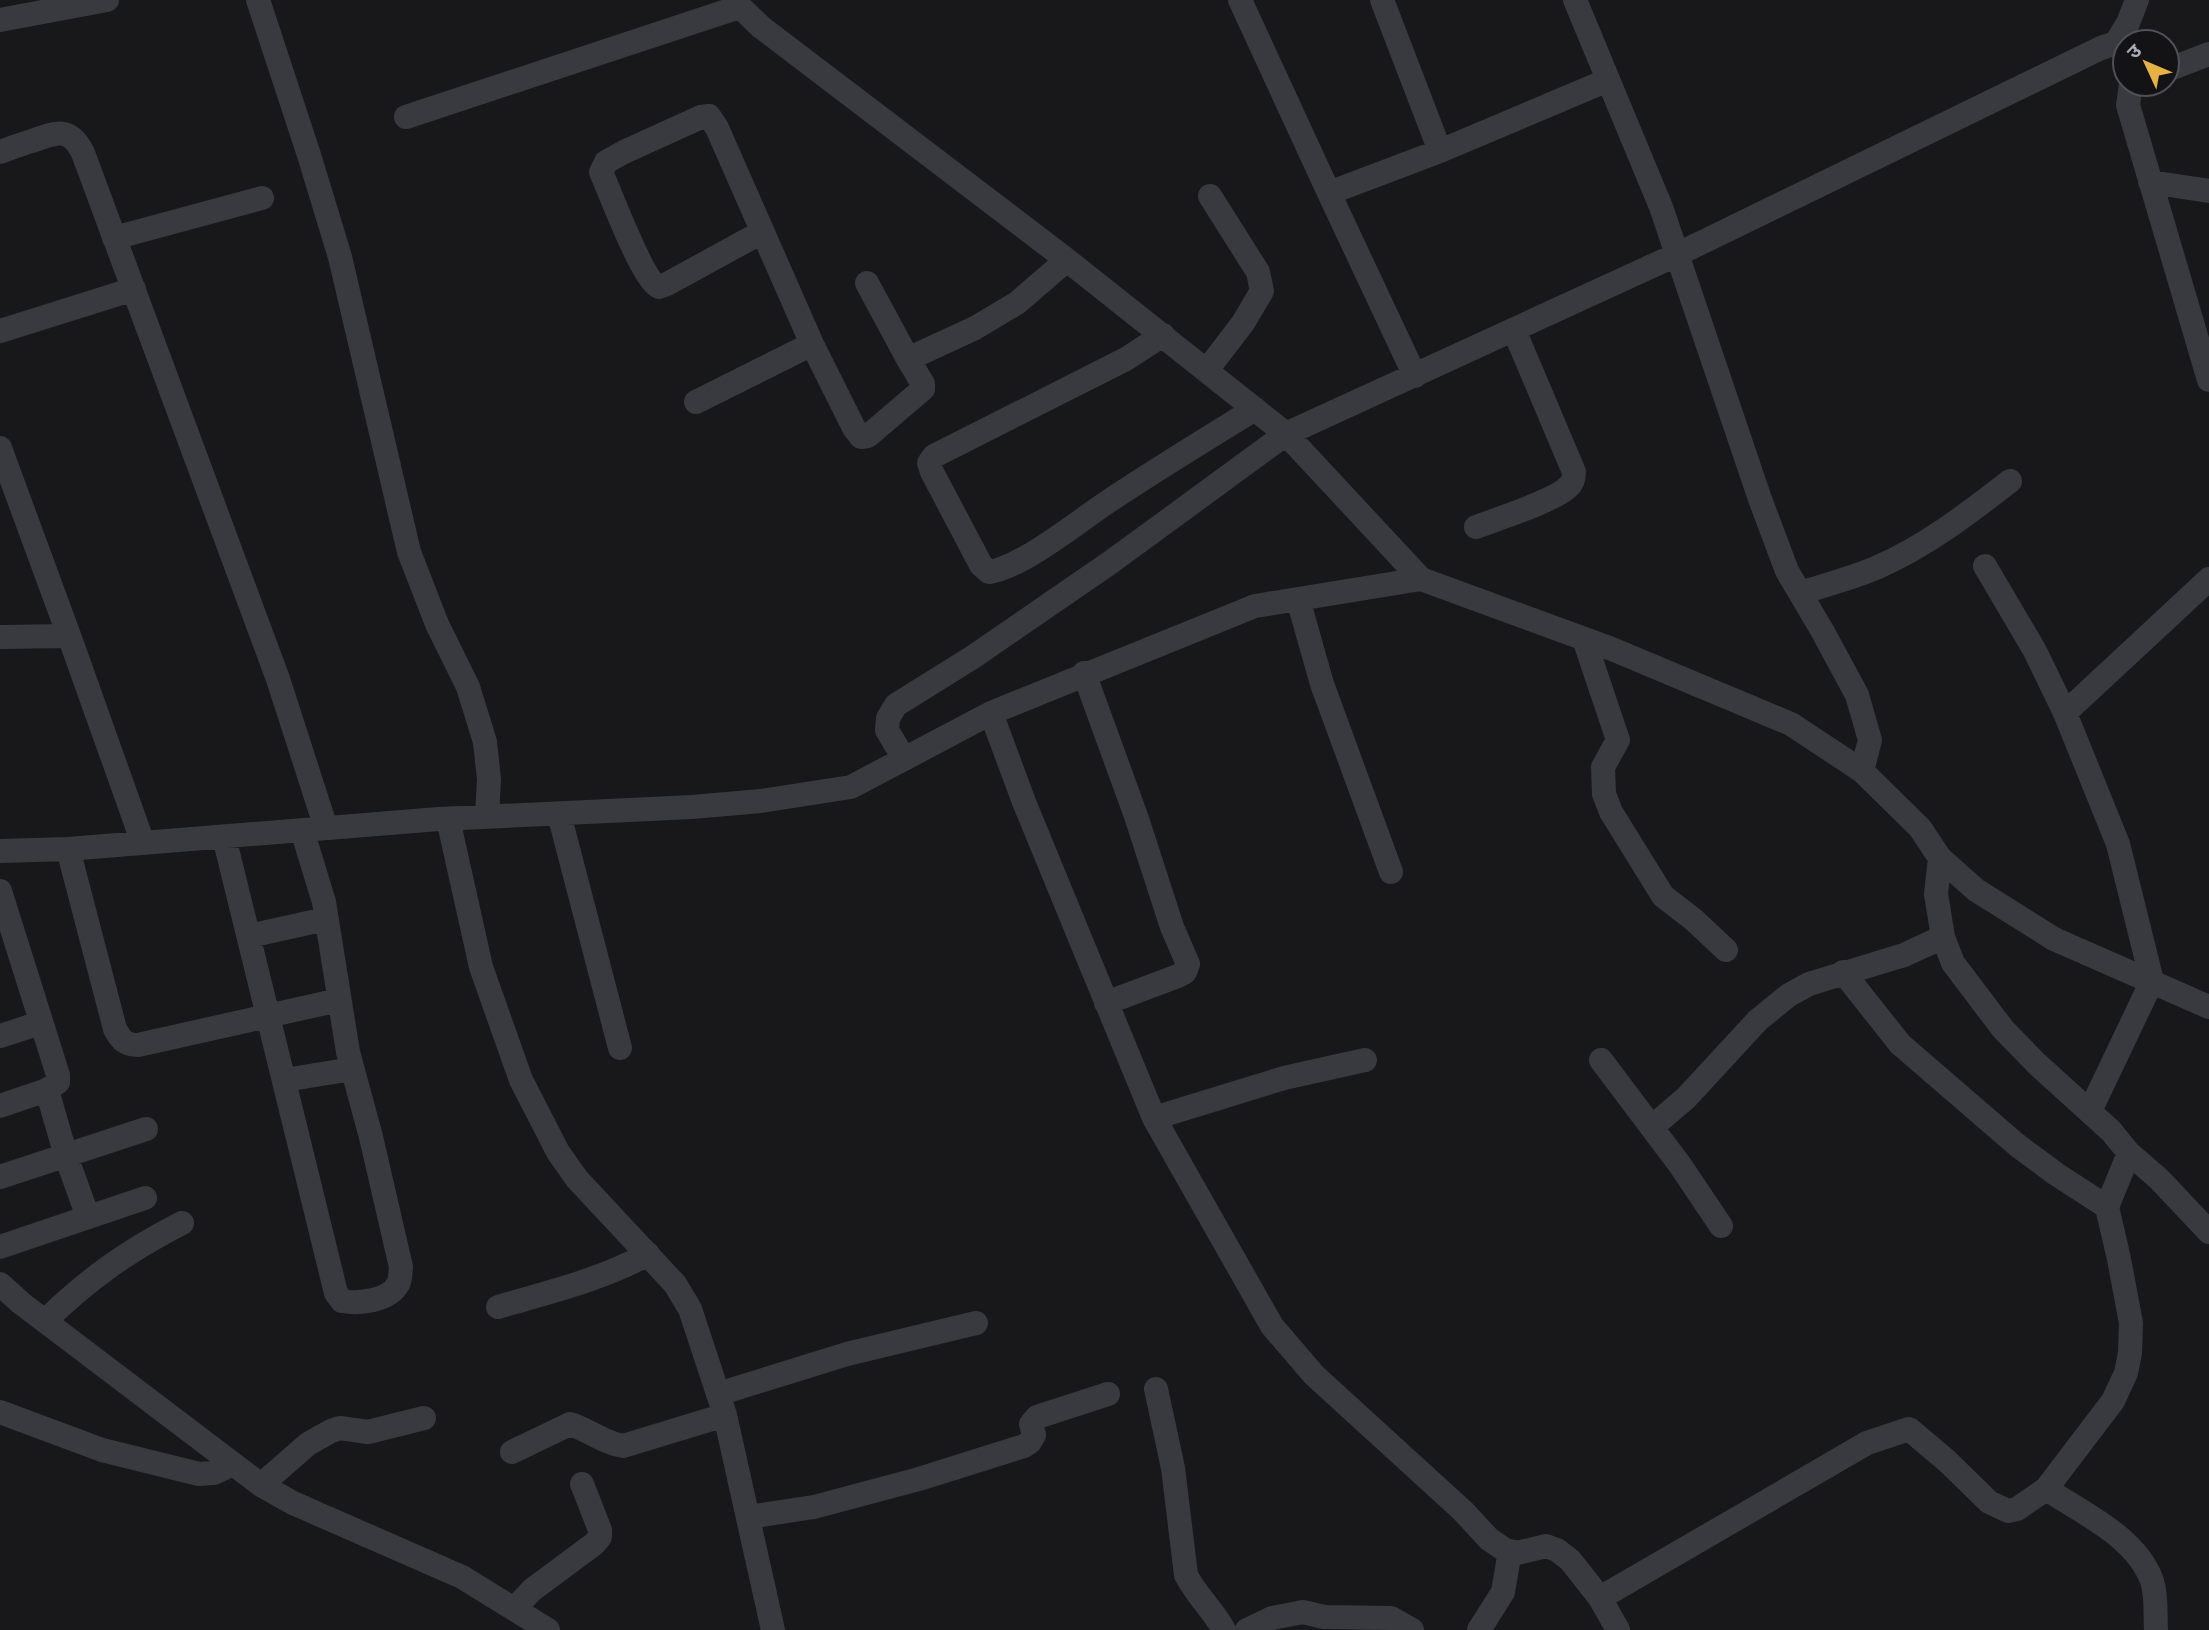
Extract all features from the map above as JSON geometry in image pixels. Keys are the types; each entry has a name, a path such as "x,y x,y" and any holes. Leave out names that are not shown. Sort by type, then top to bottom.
{"street":[{"path":"0,20 107,0"},
{"path":"258,0 340,257 409,552 437,624 468,687 485,742 488,797"},
{"path":"1240,0 1415,376"},
{"path":"1382,0 1440,151"},
{"path":"1575,0 1661,207 1787,572 1857,695 1870,740 1863,771"},
{"path":"2116,0 2119,28"},
{"path":"2127,28 2137,0"},
{"path":"406,117 736,4 761,27 1163,335 1286,435 1421,579 1584,639 1791,724 1863,771 1920,828 1940,858 1976,890 2054,939 2209,1007"},
{"path":"895,744 888,718 896,705 973,657 1111,562 1286,435 1676,255 2101,48 2111,48"},
{"path":"2181,65 2209,54"},
{"path":"1329,193 1440,151 1608,80"},
{"path":"2128,98 2127,105 2209,380"},
{"path":"762,232 659,287 653,285 601,172 607,163 624,152 701,117 709,116 717,128 812,344 861,437 868,436 923,389 923,384 867,283"},
{"path":"0,152 54,133 68,134 78,142 278,679 314,829 326,919 352,1069 371,1137 401,1267 400,1282 392,1292 374,1299 355,1303 342,1301 336,1293 270,1017 223,837"},
{"path":"2150,182 2209,191"},
{"path":"1207,370 1243,323 1262,291 1258,272 1210,196"},
{"path":"114,238 262,198"},
{"path":"908,359 975,328 1017,303 1067,260"},
{"path":"0,331 134,289"},
{"path":"1476,527 1548,499 1568,488 1573,480 1574,472 1514,330"},
{"path":"1163,335 1126,359 934,456 929,463 932,472 981,565 989,572 1009,566 1068,531 1107,502 1255,409"},
{"path":"696,402 812,344"},
{"path":"0,448 142,843"},
{"path":"1800,593 1877,567 1906,552 1974,510 2010,481"},
{"path":"1986,566 2035,651 2065,713 2118,844 2152,982 2090,1111"},
{"path":"0,851 68,849 448,819 488,797 559,814 761,801 851,787 895,744 991,713 1084,673 1255,606 1421,579"},
{"path":"2065,713 2209,579"},
{"path":"1298,599 1322,684 1391,872"},
{"path":"0,637 69,636"},
{"path":"1584,639 1618,740 1603,767 1604,794 1611,812 1663,896 1726,950"},
{"path":"1084,673 1136,816 1172,927 1188,964 1185,972 1178,976 1106,1003"},
{"path":"991,713 1029,814 1154,1118 1272,1326 1314,1375 1454,1502 1489,1539 1517,1553 1546,1546 1570,1560 1600,1598 1618,1630"},
{"path":"559,814 620,1048"},
{"path":"448,819 481,967 521,1080 558,1152 577,1179 675,1284 690,1309 722,1404 773,1630"},
{"path":"68,849 115,1029 120,1039 128,1045 270,1017 339,1000"},
{"path":"1940,858 1936,894 1944,937 1953,963 2003,1029 2037,1064 2111,1131 2129,1153 2159,1179 2209,1232"},
{"path":"0,891 58,1074 58,1082 47,1090 0,1105"},
{"path":"249,936 326,919"},
{"path":"1652,1127 1686,1098 1758,1020 1789,995 1810,984 1903,955 1944,937"},
{"path":"1843,972 1900,1044 2017,1144 2056,1174 2107,1207"},
{"path":"0,1036 40,1023"},
{"path":"1154,1118 1284,1078 1365,1060"},
{"path":"1601,1060 1721,1226"},
{"path":"285,1080 352,1069"},
{"path":"47,1090 66,1156 88,1217"},
{"path":"0,1177 146,1129"},
{"path":"1600,1598 1867,1443 1909,1429 1989,1502 2008,1511 2017,1509 2046,1489 2113,1401 2126,1373 2131,1323 2107,1207 2129,1153"},
{"path":"0,1247 145,1199"},
{"path":"45,1321 106,1267 182,1223"},
{"path":"498,1307 590,1280 648,1254"},
{"path":"0,1284 261,1485 293,1503 462,1577 548,1630"},
{"path":"512,1452 570,1424 612,1444 624,1446 847,1354 976,1323"},
{"path":"1156,1389 1173,1468 1186,1575 1224,1630"},
{"path":"748,1517 814,1507 919,1479 1024,1446 1034,1435 1031,1424 1037,1417 1108,1394"},
{"path":"0,1412 102,1450 199,1474 214,1473 233,1464"},
{"path":"261,1485 308,1444 340,1427 368,1432 424,1418"},
{"path":"514,1609 532,1590 600,1537 600,1530 582,1484"},
{"path":"2046,1489 2108,1529 2138,1557 2152,1582 2156,1630"},
{"path":"1479,1630 1503,1592 1510,1551"},
{"path":"1247,1630 1272,1618 1303,1612 1324,1617 1391,1618 1412,1630"}]}
